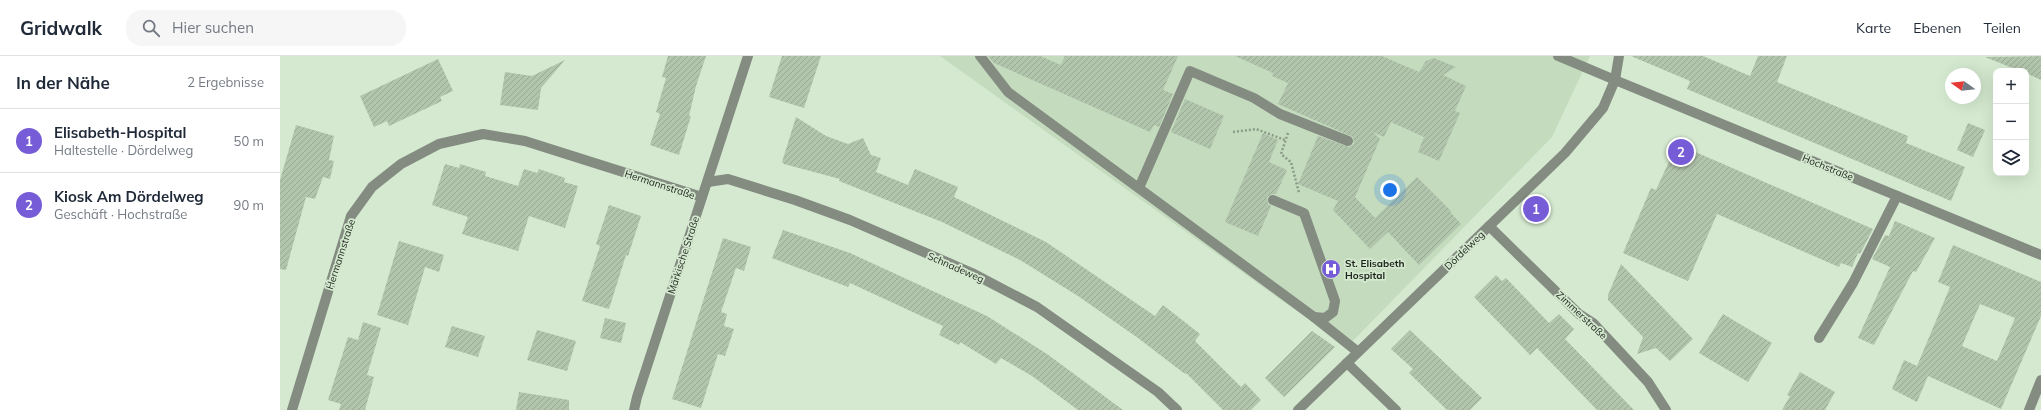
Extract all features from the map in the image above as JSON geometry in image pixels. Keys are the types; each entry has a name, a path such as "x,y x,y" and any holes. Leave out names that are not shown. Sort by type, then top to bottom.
{"street":[{"name":"Märkische Straße","path":"634,410 636,397 708,182 735,92 748,56"},
{"path":"980,56 1008,92 1314,317 1358,352"},
{"name":"Hochstraße","path":"1558,56 2041,255"},
{"name":"Dördelweg","path":"1298,410 1565,153 1603,108 1614,80 1619,56"},
{"path":"1139,188 1190,71 1254,98 1280,114 1348,141"},
{"name":"Hermannstraße","path":"292,410 351,216 372,187 401,164 433,147 439,144 483,134 525,141 702,197"},
{"name":"Schnadeweg","path":"708,182 728,179 794,200 850,220 972,273 1037,307 1158,392 1177,410"},
{"path":"1819,338 1853,283 1897,196"},
{"path":"1273,200 1304,213 1335,301 1333,312 1325,318 1314,317"},
{"name":"Zimmerstraße","path":"1489,226 1579,314 1593,323 1648,382 1666,410"},
{"path":"1347,363 1396,410"},
{"path":"2029,410 2041,380"}],"path":[{"path":"1294,120 1285,140 1281,154 1291,162 1304,213"},
{"path":"1233,132 1256,130 1285,140"}],"shaded area":[{"name":"St. Elisabeth Hospital","path":"940,56 1590,56 1552,137 1347,347"}],"building":[{"path":"668,56 706,56 696,86 689,116 691,116 679,155 650,145 660,114 656,112 666,78 662,77"},
{"path":"782,56 821,56 804,108 769,97"},
{"path":"988,56 1040,56 1061,65 1065,56 1178,56 1163,90 1173,94 1159,127 1154,125 1150,132 994,63"},
{"path":"1235,56 1382,56 1419,72 1426,61 1434,58 1456,67 1443,75 1466,86 1455,111 1460,113 1439,161 1418,152 1424,137 1391,122 1384,137 1373,132 1380,139 1355,197 1375,218 1417,177 1451,211 1450,212 1461,224 1419,265 1388,232 1370,249 1333,210 1338,201 1298,184 1318,136 1349,147 1354,144 1353,137 1278,104 1288,83 1272,76 1273,73"},
{"path":"1631,56 1703,56 1750,76 1758,56 1787,56 1777,82 1908,136 1906,143 1965,167 1951,201 1687,89 1690,81"},
{"path":"2041,56 2041,80 2029,74 2029,68 2012,68 1985,57"},
{"path":"438,59 453,91 440,97 442,101 389,126 387,121 374,127 360,96"},
{"path":"565,60 541,88 538,110 500,105 505,72 532,76"},
{"path":"1185,99 1224,116 1210,149 1171,132"},
{"path":"796,117 826,136 848,144 863,138 871,155 881,158 876,172 908,185 915,169 958,187 954,197 1046,242 1155,316 1163,305 1200,334 1195,341 1241,387 1245,383 1261,400 1251,410 1223,410 1186,373 1185,374 1138,338 1078,296 1020,260 942,222 839,181 840,179 784,164 782,162"},
{"path":"1968,123 1985,130 1973,157 1957,150"},
{"path":"296,125 334,136 329,160 334,161 330,179 323,177 315,199 306,197 286,270 280,269 280,180"},
{"path":"1263,133 1278,140 1269,162 1287,170 1276,194 1272,194 1267,197 1268,204 1271,206 1258,236 1225,222"},
{"path":"1677,144 1873,229 1860,254 1858,253 1852,267 1841,263 1839,267 1717,214 1688,281 1623,253 1651,188 1656,190"},
{"path":"445,164 459,168 460,164 486,172 485,176 518,186 524,169 537,173 539,169 565,178 564,182 578,186 565,228 529,216 518,251 462,234 468,217 432,205"},
{"path":"609,205 641,216 628,256 626,255 609,309 582,301 600,246 596,244"},
{"path":"1895,221 1935,238 1916,272 1913,271 1874,345 1858,338 1890,267 1872,259 1885,235 1889,236"},
{"path":"783,230 850,253 987,316 1047,354 1123,410 1078,410 1032,376 1001,358 996,364 960,342 959,345 939,335 943,326 850,283 848,287 772,258"},
{"path":"723,238 751,247 744,271 736,268 721,312 727,314 724,326 734,329 725,356 718,354 701,408 672,399"},
{"path":"399,241 444,255 439,272 425,267 408,325 377,315"},
{"path":"1953,245 2041,282 2041,316 2001,409 1928,376 1917,402 1892,389 1904,360 1917,366 1950,287 1938,282","holes":["1980,304 2015,318 1997,361 1962,346"]},
{"path":"1621,264 1693,339 1670,361 1656,348 1637,354 1643,337 1608,300 1608,295"},
{"path":"1496,275 1502,281 1506,278 1549,323 1559,314 1574,329 1565,339 1634,410 1597,410 1537,348 1530,355 1474,297"},
{"path":"1723,314 1772,343 1748,382 1699,353"},
{"path":"605,318 626,323 621,343 600,338"},
{"path":"363,322 381,328 367,375 374,377 365,410 339,410 341,404 328,400 348,337 358,340"},
{"path":"452,326 485,336 478,357 445,347"},
{"path":"537,330 576,341 567,371 527,360"},
{"path":"1410,330 1482,398 1470,410 1447,410 1409,373 1413,369 1391,349"},
{"path":"1312,331 1335,347 1284,397 1265,378"},
{"path":"1800,372 1835,392 1825,410 1782,410 1790,396 1787,395"},
{"path":"519,392 569,400 569,410 516,410"}],"place":[{"name":"Kiosk Am Dördelweg","path":"1681,152"},
{"name":"Elisabeth-Hospital","path":"1536,209"},
{"name":"St. Elisabeth Hospital","path":"1331,269"}]}
